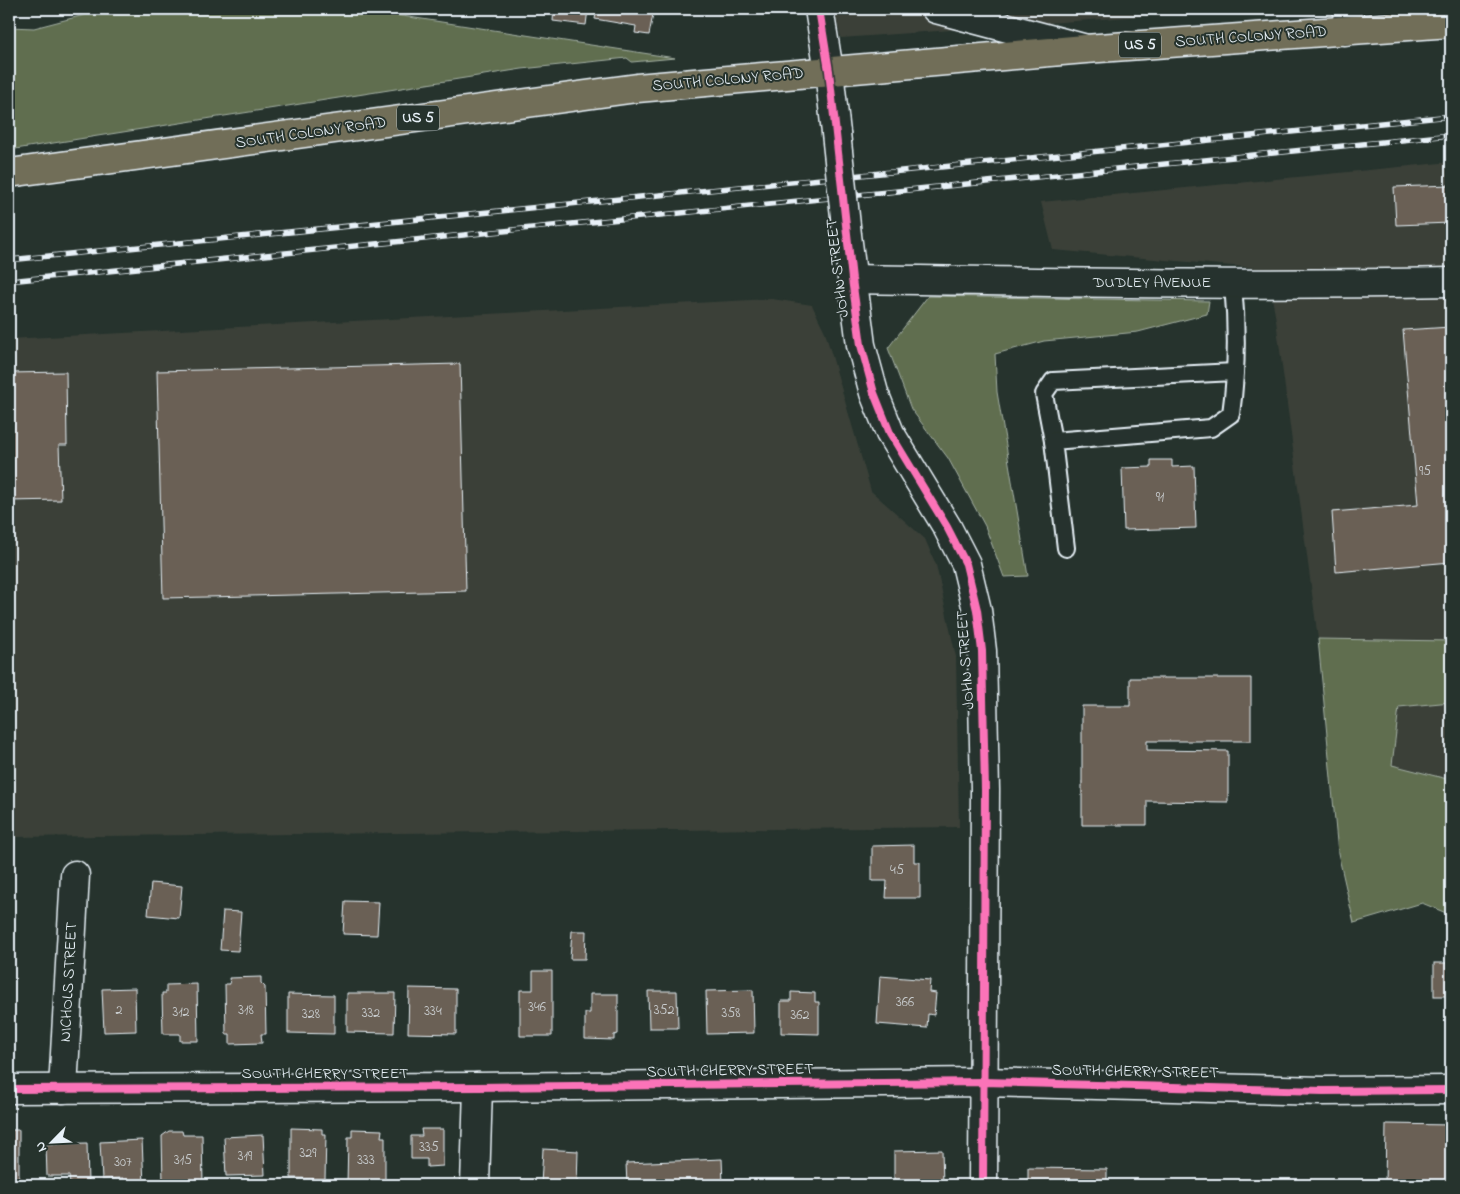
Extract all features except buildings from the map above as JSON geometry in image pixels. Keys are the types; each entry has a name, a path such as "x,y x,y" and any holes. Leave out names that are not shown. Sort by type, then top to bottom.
{"main road":[{"name":"SOUTH COLONY ROAD","path":"9,173 637,88 1085,49 1347,20 1451,23"}],"street":[{"name":"JOHN STREET","path":"819,9 829,71 861,345 874,393 890,433 943,520 966,564 977,610 982,651 985,790 983,1185"},
{"path":"936,9 1085,49"},
{"name":"DUDLEY AVENUE","path":"852,280 1233,284 1451,282"},
{"name":"NICHOLS STREET","path":"63,1089 75,875"},
{"name":"SOUTH CHERRY STREET","path":"9,1089 983,1082 1323,1090 1451,1090"},
{"path":"475,1185 478,1087"}],"lane":[{"path":"1053,441 1211,428 1231,414 1235,372 1236,308 1233,284"},
{"path":"1066,548 1053,441 1044,394 1053,381 1235,372"}],"shaded area":[{"path":"834,9 1240,9 841,38"},
{"path":"1451,162 1451,641 1318,639 1276,320 1267,269 1053,250 1041,202"},
{"path":"772,299 812,305 825,332 871,491 925,539 936,565 956,657 959,827 9,837 9,339"},
{"path":"1451,702 1451,780 1392,765 1399,707"}],"green space":[{"path":"107,9 357,9 675,58 632,62 627,58 522,69 9,150 9,27 34,28"},
{"path":"928,296 1209,301 1207,314 1138,332 1044,341 995,354 997,392 1028,576 1004,577 985,526 948,458 911,409 888,348"},
{"path":"1318,639 1451,641 1451,702 1399,707 1392,765 1451,780 1451,915 1422,903 1354,923 1338,853"}],"railway":[{"path":"9,260 1451,116"},
{"path":"9,281 1451,135"}],"cycle path":[{"path":"819,9 829,71 861,345 874,393 890,433 947,527 966,564 977,610 982,651 985,790 983,1185"},
{"path":"9,1089 983,1082 1323,1091 1451,1090"}]}
